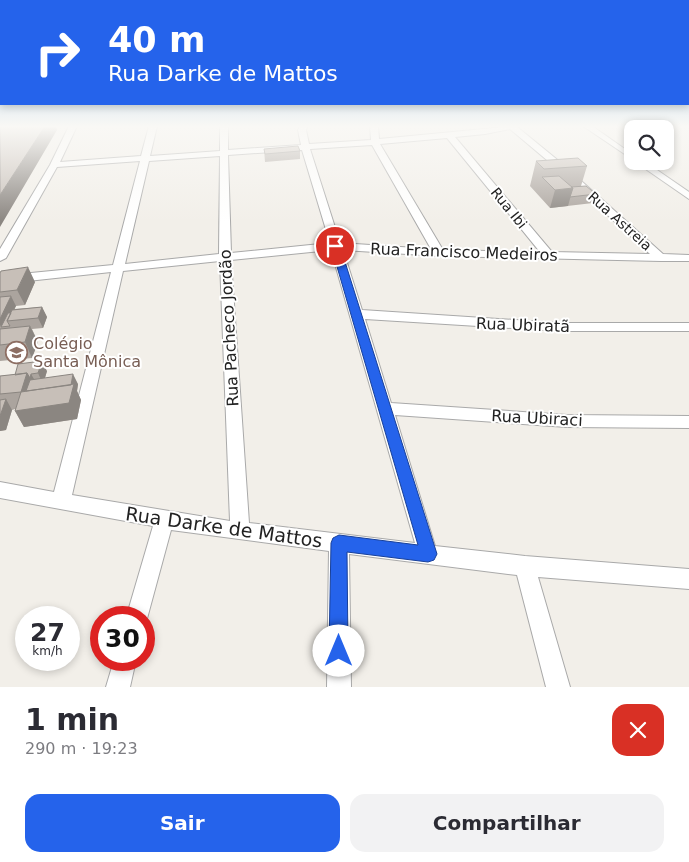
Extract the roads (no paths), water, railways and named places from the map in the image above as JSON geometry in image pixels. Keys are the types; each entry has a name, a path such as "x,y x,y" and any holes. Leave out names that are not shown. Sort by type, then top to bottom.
{"street":[{"path":"0,258 57,158"},
{"path":"54,165 170,158"},
{"name":"Rua Pacheco Jordão","path":"224,158 225,257 240,531"},
{"path":"307,158 357,314 428,554"},
{"path":"384,158 439,253"},
{"name":"Rua Ibi","path":"468,158 549,256"},
{"name":"Rua Astreia","path":"550,158 661,258"},
{"path":"62,502 144,160"},
{"path":"651,170 689,196"},
{"name":"Rua Francisco Medeiros","path":"0,280 335,246 439,253 689,258"},
{"name":"Rua Ubiratã","path":"357,314 560,327 689,327"},
{"name":"Rua Ubiraci","path":"385,408 567,421 689,422"},
{"name":"Rua Darke de Mattos","path":"1,492 240,531 525,566 689,579"},
{"path":"140,606 164,520"},
{"path":"339,543 339,687"},
{"path":"525,566 558,687"},
{"path":"118,687 122,671"}],"place":[{"name":"Colégio Santa Mônica","path":"17,352"}]}
